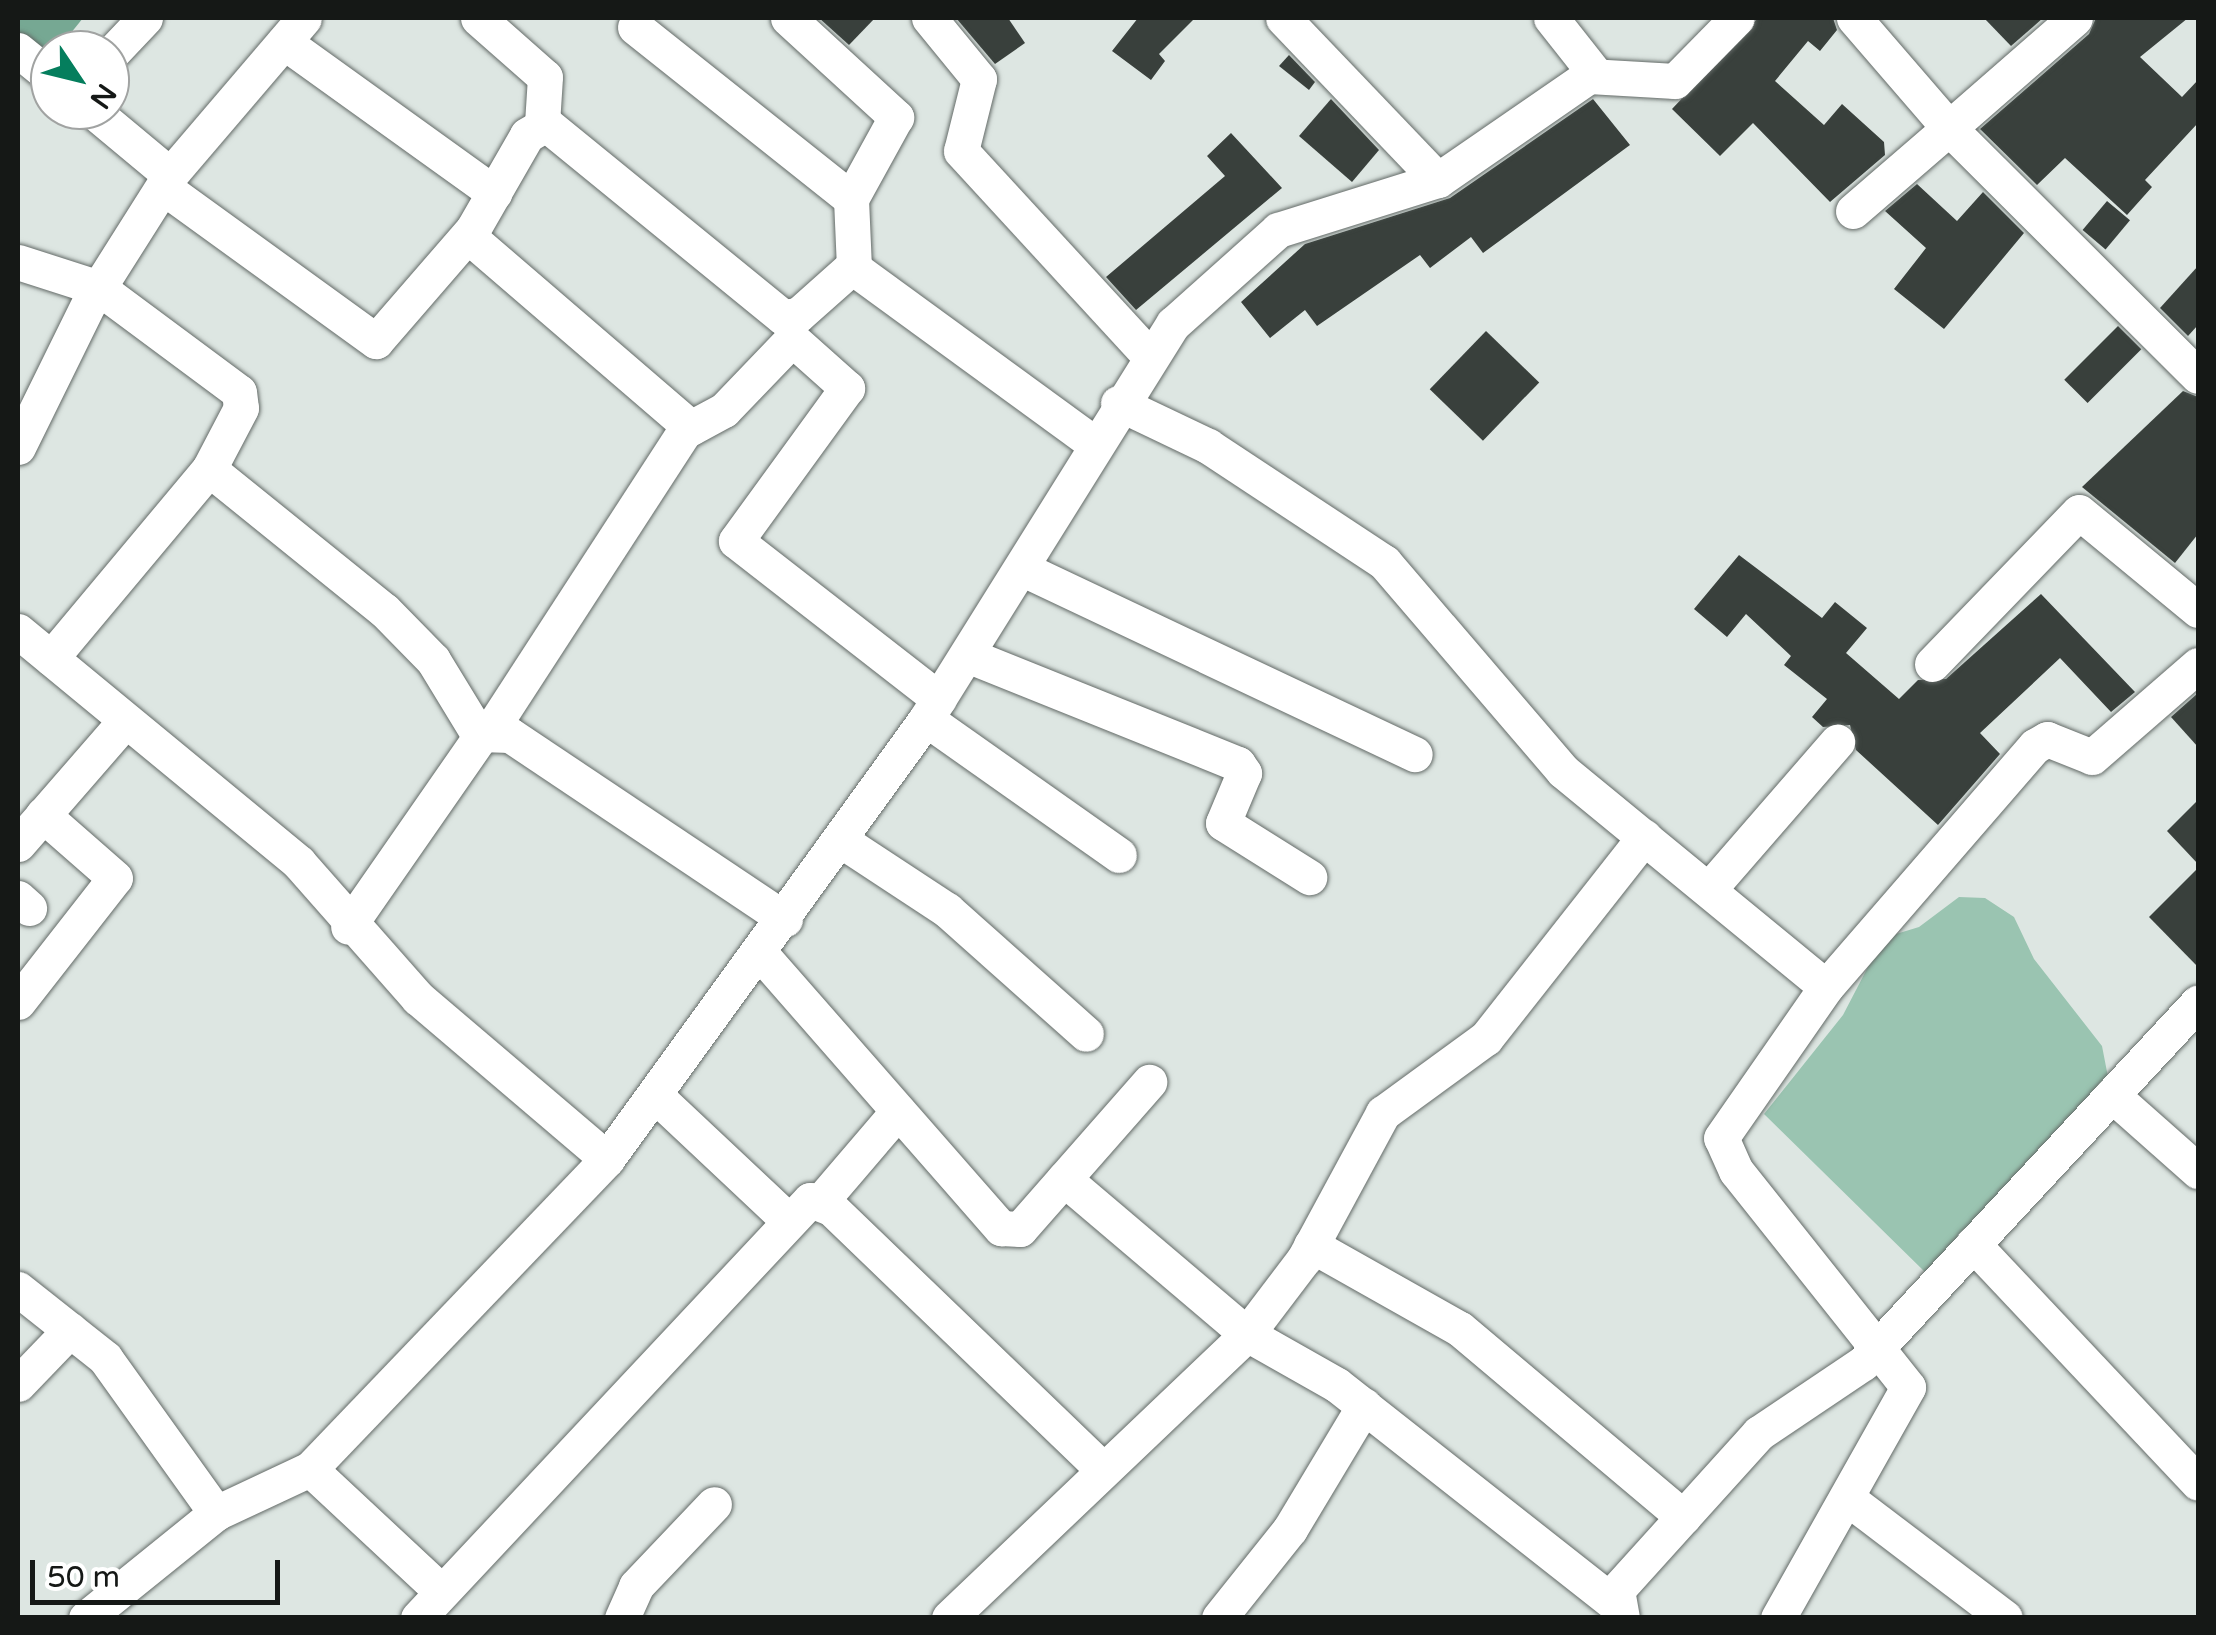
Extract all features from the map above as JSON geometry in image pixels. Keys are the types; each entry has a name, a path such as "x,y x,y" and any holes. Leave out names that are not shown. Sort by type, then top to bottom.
{"street":[{"path":"113,130 166,181 367,341 383,338 468,236 542,122 545,77 478,18"},
{"path":"788,18 896,118 851,199 854,269"},
{"path":"929,18 979,79 961,150 1147,353"},
{"path":"1283,18 1438,180"},
{"path":"1551,18 1596,74"},
{"path":"86,1618 216,1513 310,1469 607,1159 657,1097 842,841 1026,570 1147,353 1278,230 1438,180 1596,74 1675,81 1737,18"},
{"path":"1854,18 1950,128 2198,376"},
{"path":"1853,211 2075,18"},
{"path":"635,28 851,199"},
{"path":"18,447 99,288 166,181 294,30 494,193"},
{"path":"542,122 783,317 854,269"},
{"path":"468,236 690,428"},
{"path":"18,262 99,288 243,397 209,469 50,658"},
{"path":"854,269 1095,444"},
{"path":"348,927 690,428 724,410 792,339 843,378 843,397 736,541 932,709 1119,855"},
{"path":"1118,402 1208,446 1384,562 1563,772 1710,888 1826,987"},
{"path":"209,469 384,610 433,660 483,734 518,739 785,919"},
{"path":"1932,664 2078,512 2198,610"},
{"path":"1026,570 1415,754"},
{"path":"18,631 310,874 348,927 607,1159"},
{"path":"968,655 1238,764 1244,774 1223,823 1309,877"},
{"path":"1778,1618 1908,1392 1736,1171 1721,1138 1826,987 2042,740 2092,756 2198,665"},
{"path":"18,844 125,721"},
{"path":"1710,888 1836,742"},
{"path":"18,1002 115,878 44,815"},
{"path":"970,1611 1104,1470 1248,1334 1311,1246 1383,1113 1486,1038 1644,837"},
{"path":"842,841 947,910 1086,1034"},
{"path":"760,953 1002,1228 1020,1229 1149,1082"},
{"path":"1064,1180 1248,1334 1364,1406 1618,1611 1683,1517 1760,1433 1875,1350 2198,1003"},
{"path":"2112,1096 2198,1171"},
{"path":"657,1097 789,1221"},
{"path":"310,1469 430,1605 789,1221 822,1200 898,1111"},
{"path":"822,1200 1104,1470"},
{"path":"1973,1244 2198,1483"},
{"path":"1311,1246 1460,1328 1683,1517"},
{"path":"18,1290 105,1358 216,1513"},
{"path":"18,1384 70,1330"},
{"path":"1219,1618 1290,1529 1364,1406"},
{"path":"1847,1498 2005,1618"},
{"path":"622,1618 636,1586 714,1504"}],"shaded area":[{"path":"18,18 83,18 73,30 30,30 30,50 18,45"},
{"path":"1959,897 1985,898 2014,917 2034,959 2102,1046 2108,1077 1926,1273 1764,1114 1843,1015 1883,938 1919,927"}],"building":[{"path":"819,18 875,18 849,45"},
{"path":"956,18 1008,18 1025,43 995,64"},
{"path":"1138,18 1195,18 1159,54 1165,61 1151,80 1112,51"},
{"path":"1758,18 1833,18 1837,30 1820,51 1808,41 1775,81 1824,125 1842,104 1884,142 1885,155 1830,202 1753,123 1720,156 1672,109"},
{"path":"1984,18 2043,18 2011,46"},
{"path":"2096,18 2188,18 2140,57 2182,97 2198,80 2198,123 2145,180 2152,187 2127,215 2065,158 2037,185 1980,129 2089,34"},
{"path":"1289,55 1315,82 1309,90 1279,66"},
{"path":"1331,99 1379,150 1352,182 1299,136"},
{"path":"1593,99 1630,145 1483,253 1471,237 1430,268 1420,255 1317,326 1305,310 1270,338 1241,302 1305,244 1450,198"},
{"path":"1231,133 1282,188 1136,310 1106,277 1225,176 1207,156"},
{"path":"1917,184 1957,221 1983,192 2024,233 1944,329 1894,289 1926,248 1885,211"},
{"path":"2107,201 2130,220 2106,249 2083,230"},
{"path":"2198,266 2198,325 2188,336 2160,308"},
{"path":"2118,326 2141,349 2088,403 2064,380"},
{"path":"1486,331 1539,382 1483,441 1430,389"},
{"path":"2183,391 2198,397 2198,534 2175,563 2082,487"},
{"path":"1739,555 1822,618 1835,602 1867,628 1846,653 1899,699 1918,680 1946,679 2041,594 2135,692 2111,712 2060,658 1980,733 2000,754 1938,825 1856,750 1850,725 1823,727 1812,717 1827,699 1784,665 1791,656 1746,614 1727,637 1694,609"},
{"path":"2198,693 2198,747 2171,717"},
{"path":"2198,800 2198,864 2167,831"},
{"path":"2198,868 2198,967 2149,917"}]}
